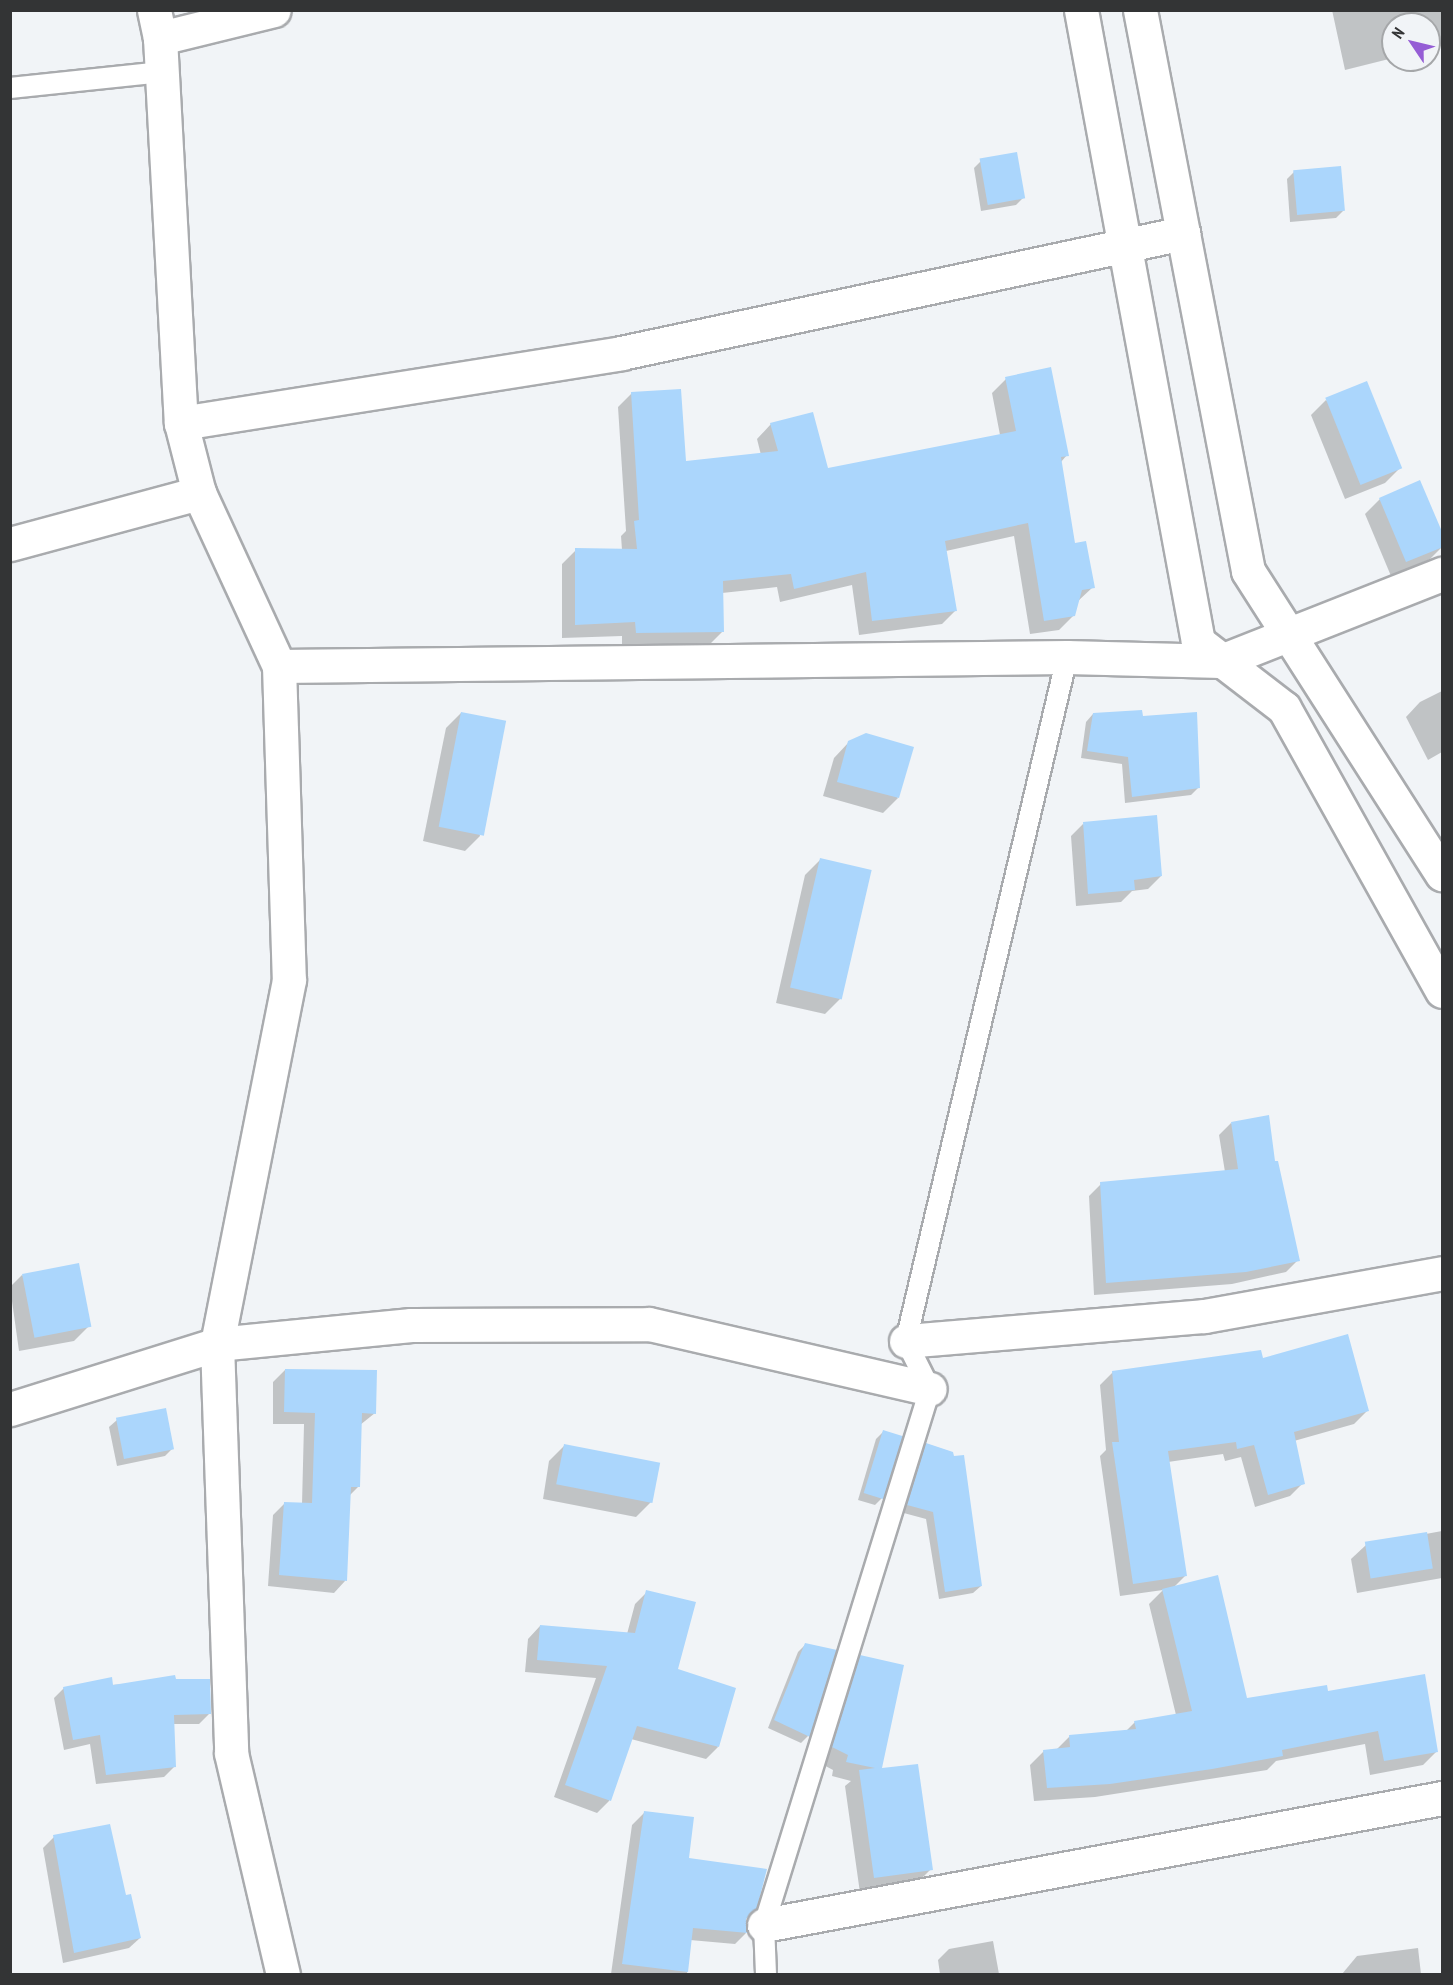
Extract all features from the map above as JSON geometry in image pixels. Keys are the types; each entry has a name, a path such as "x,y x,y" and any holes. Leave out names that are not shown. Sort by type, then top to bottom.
{"street":[{"path":"274,10 157,24 162,72 182,423 199,493 279,666 289,980 217,1344 231,1753 284,1974"},
{"path":"1081,10 1198,642 1284,708 1443,991"},
{"path":"1140,10 1248,571 1443,874"},
{"path":"182,423 621,353 1183,233"},
{"path":"10,544 199,493"},
{"path":"279,666 1067,657 1221,661 1443,573"},
{"path":"906,1341 1204,1316 1443,1272"},
{"path":"10,1409 217,1344 411,1325 649,1324 930,1389"},
{"path":"764,1924 1443,1798"}],"lane":[{"path":"10,88 162,72"},
{"path":"766,1974 764,1924 930,1389 906,1341 1067,657"}],"building":[{"path":"1017,152 1025,198 988,205 980,159"},
{"path":"1341,166 1345,211 1297,215 1293,170"},
{"path":"1051,367 1069,456 1061,457 1075,543 1086,541 1095,588 1082,590 1075,616 1044,621 1028,523 945,541 957,611 872,621 866,572 794,589 791,574 723,581 724,632 636,633 635,622 575,625 575,548 637,549 634,521 639,520 631,392 681,389 686,461 778,451 770,423 813,412 828,468 1016,431 1005,377"},
{"path":"1367,381 1402,468 1360,485 1325,398"},
{"path":"1420,480 1443,534 1443,547 1406,562 1379,498"},
{"path":"1142,710 1143,716 1197,712 1200,788 1132,797 1128,757 1087,751 1093,713"},
{"path":"461,712 506,721 484,836 439,827"},
{"path":"866,733 914,747 899,798 837,782 848,741"},
{"path":"1157,815 1162,876 1134,880 1135,890 1088,894 1083,822"},
{"path":"820,858 872,870 842,1000 790,988"},
{"path":"1269,1115 1275,1161 1278,1161 1300,1261 1246,1272 1106,1283 1100,1182 1238,1169 1231,1122"},
{"path":"79,1263 91,1327 34,1338 22,1274"},
{"path":"1348,1334 1369,1411 1294,1432 1305,1484 1268,1495 1254,1445 1237,1449 1236,1442 1168,1451 1187,1576 1133,1584 1112,1442 1119,1442 1112,1371 1261,1350 1263,1358"},
{"path":"285,1369 377,1370 376,1414 362,1413 360,1487 351,1487 347,1581 279,1575 284,1502 312,1503 315,1413 284,1412"},
{"path":"166,1408 174,1449 124,1459 116,1418"},
{"path":"883,1430 903,1436 884,1499 864,1493"},
{"path":"926,1443 953,1452 954,1456 964,1455 982,1586 945,1592 933,1512 907,1505"},
{"path":"564,1444 660,1463 652,1503 556,1484"},
{"path":"1427,1532 1433,1569 1371,1578 1365,1542"},
{"path":"1218,1575 1247,1698 1327,1685 1328,1691 1425,1674 1438,1752 1384,1761 1378,1731 1282,1750 1283,1756 1212,1769 1110,1784 1047,1788 1043,1750 1070,1747 1069,1735 1136,1729 1134,1721 1192,1711 1162,1589"},
{"path":"646,1590 696,1602 678,1669 736,1688 719,1747 637,1726 611,1801 565,1785 607,1666 537,1660 540,1625 635,1633"},
{"path":"805,1643 837,1650 810,1737 774,1720"},
{"path":"860,1655 904,1665 882,1768 918,1764 933,1870 874,1878 859,1770 875,1768 846,1762 848,1755 832,1747"},
{"path":"175,1675 176,1679 210,1679 211,1714 174,1715 176,1767 106,1775 100,1735 73,1740 63,1687 112,1677 113,1685"},
{"path":"644,1811 694,1817 689,1858 767,1869 757,1908 746,1919 748,1933 693,1928 688,1972 622,1964"},
{"path":"110,1824 126,1895 131,1894 141,1938 74,1953 53,1835"}]}
